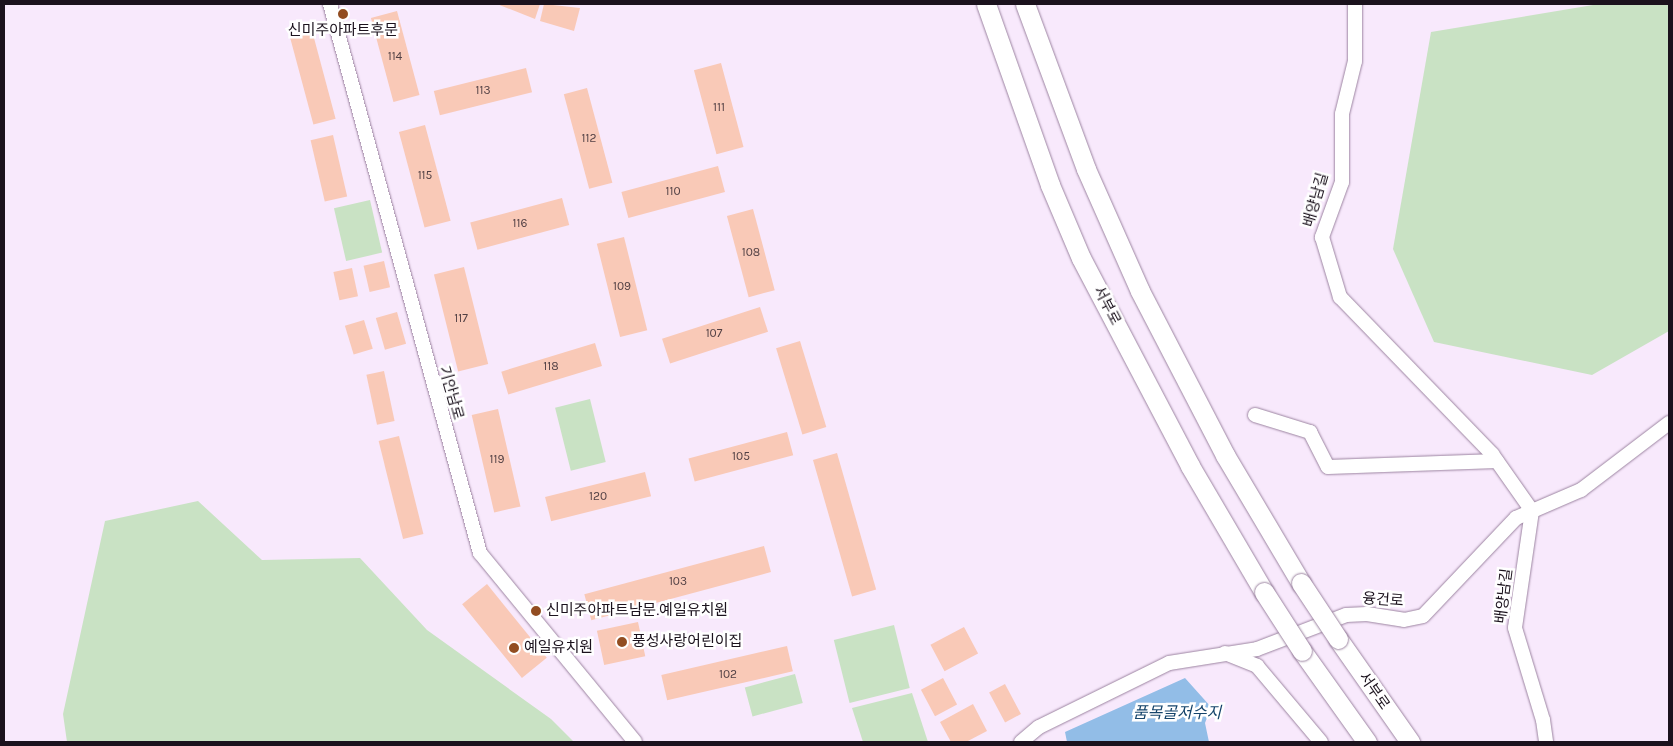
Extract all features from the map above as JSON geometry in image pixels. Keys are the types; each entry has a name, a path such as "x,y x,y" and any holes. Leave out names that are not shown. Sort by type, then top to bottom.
{"main road":[{"name":"서부로","path":"986,4 1050,185 1081,258 1190,466 1264,592 1302,651 1367,742"},
{"name":"서부로","path":"1025,4 1086,168 1140,291 1225,455 1301,583 1410,742"}],"street":[{"name":"기안남로","path":"330,4 480,553 635,742"},
{"name":"배양남길","path":"1355,4 1355,61 1342,114 1342,182 1322,236 1340,297 1497,461 1532,511 1515,628 1543,720 1546,742"},
{"path":"1255,416 1310,432 1328,467 1497,461"},
{"name":"융건로","path":"1021,742 1040,727 1169,663 1224,652 1257,649 1346,615 1367,614 1404,620 1423,616 1516,518 1581,490 1669,423"},
{"path":"1224,652 1257,666 1321,742"}],"green space":[{"path":"1599,4 1669,4 1669,331 1592,375 1434,342 1393,249 1431,32"},
{"path":"370,200 382,253 346,261 334,208"},
{"path":"590,399 606,462 571,471 555,408"},
{"path":"198,501 262,560 360,558 427,630 551,719 574,742 67,742 63,714 105,521"},
{"path":"894,625 910,688 850,703 834,640"},
{"path":"795,674 803,703 753,716 745,687"},
{"path":"912,693 928,742 863,742 852,708"}],"water":[{"name":"품목골저수지","path":"1185,678 1211,707 1205,723 1209,742 1067,742 1065,732"}],"building":[{"path":"497,4 540,4 535,19"},
{"path":"544,4 580,8 574,31 540,21"},
{"path":"397,11 420,95 393,102 371,18"},
{"path":"310,23 336,119 313,125 288,29"},
{"path":"721,63 744,147 716,154 694,70"},
{"path":"526,68 532,92 440,115 434,91"},
{"path":"587,88 612,183 589,189 564,94"},
{"path":"425,125 451,221 425,228 399,132"},
{"path":"333,135 347,196 325,202 311,140"},
{"path":"718,166 725,192 628,218 621,192"},
{"path":"562,198 569,225 477,250 470,223"},
{"path":"753,209 775,290 749,297 727,216"},
{"path":"624,237 647,330 620,337 597,244"},
{"path":"384,261 390,287 370,292 364,266"},
{"path":"464,267 488,364 458,372 434,274"},
{"path":"352,268 358,296 339,300 333,272"},
{"path":"760,307 768,332 670,364 662,339"},
{"path":"397,312 406,344 385,350 376,318"},
{"path":"364,320 373,349 354,355 345,326"},
{"path":"800,341 826,427 802,434 776,348"},
{"path":"595,343 602,366 508,395 501,372"},
{"path":"384,371 395,421 377,425 366,375"},
{"path":"498,409 520,506 494,513 472,415"},
{"path":"787,432 793,455 695,482 688,458"},
{"path":"399,436 423,534 403,539 379,441"},
{"path":"837,453 876,589 852,596 813,460"},
{"path":"645,472 651,496 551,521 545,497"},
{"path":"764,546 771,572 591,620 584,594"},
{"path":"487,584 547,658 522,678 462,604"},
{"path":"638,622 645,656 604,665 597,631"},
{"path":"964,627 978,653 945,671 930,645"},
{"path":"787,646 793,671 667,700 661,675"},
{"path":"943,678 957,704 935,716 921,690"},
{"path":"1005,684 1021,714 1005,722 989,692"},
{"path":"973,704 987,731 966,742 951,742 940,722"}],"place":[{"name":"신미주아파트후문","path":"343,14"},
{"name":"신미주아파트남문.예일유치원","path":"536,611"},
{"name":"풍성사랑어린이집","path":"622,642"},
{"name":"예일유치원","path":"514,648"}]}
